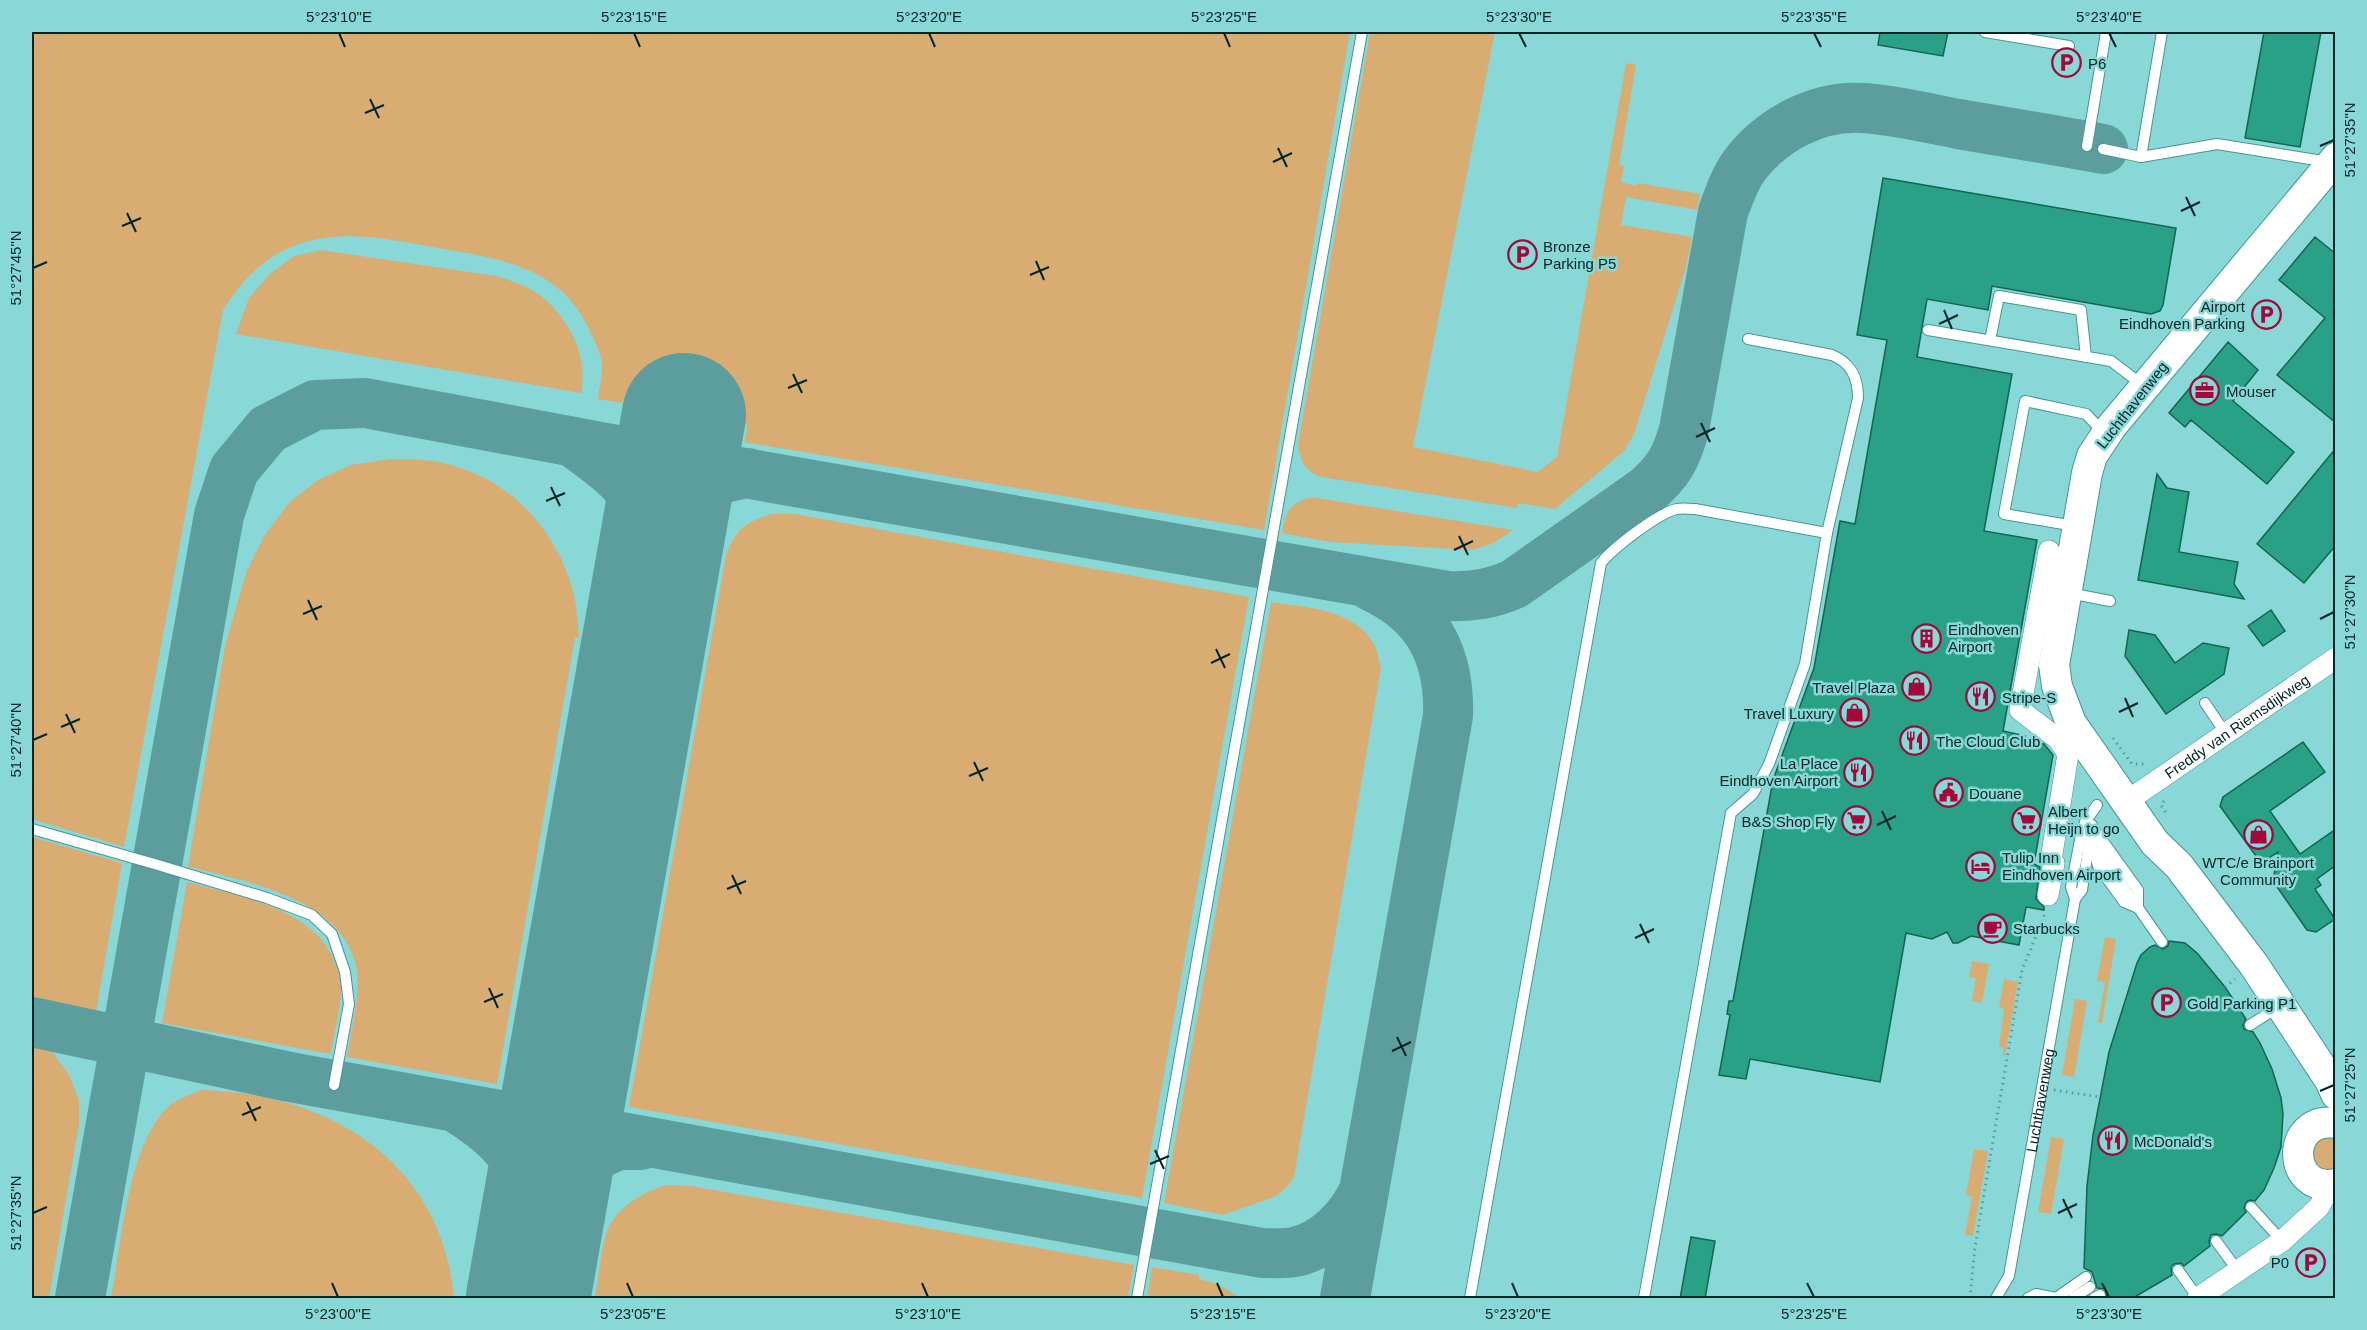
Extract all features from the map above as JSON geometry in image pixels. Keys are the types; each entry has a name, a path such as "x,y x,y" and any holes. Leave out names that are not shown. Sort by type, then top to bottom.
{"street":[{"name":"Luchthavenweg","path":"2326,1124 2322,1097 2329,1082 2254,965 2179,866 2103,792 2071,723 2057,686 2054,665 2088,466 2106,436 2145,387 2334,160"},
{"path":"2048,895 2054,863 2051,860 2068,754 2058,739 2020,710 2049,551"},
{"name":"Freddy van Riemsdijkweg","path":"2136,795 2336,658"},
{"name":"Luchthavenweg","path":"2065,704 2081,717 2136,795 2164,837 2179,866"},
{"path":"2198,1299 2282,1241 2304,1220 2304,1203 2325,1182 2302,1170 2297,1152 2305,1134 2326,1124"}],"lane":[{"path":"1986,32 2069,46"},
{"path":"2087,146 2106,32"},
{"path":"2141,157 2162,32"},
{"path":"1137,1299 1360,34"},
{"path":"2103,149 2141,157 2217,144 2334,160"},
{"path":"1990,340 1999,296 2081,310 2086,357"},
{"path":"1928,330 2111,361 2145,387"},
{"path":"1644,1299 1731,813 1754,794 1769,764 1805,664 1827,533 1858,398 1858,383 1849,365 1832,355 1748,339"},
{"path":"2078,527 2004,514 2025,401 2086,414 2106,436"},
{"path":"1470,1299 1601,563 1611,551 1659,517 1675,509 1695,509 1827,533"},
{"path":"2066,593 2110,601"},
{"path":"2205,703 2226,734"},
{"name":"Luchthavenweg","path":"1996,1299 2009,1276 2075,899 2082,890 2092,825 2103,792"},
{"name":"Luchthavenweg","path":"2075,899 2071,887 2085,822 2103,792"},
{"name":"Luchthavenweg","path":"2092,825 2138,890 2138,908"},
{"name":"Luchthavenweg","path":"2092,825 2094,852 2098,866 2124,902 2138,908 2162,942"},
{"path":"32,829 267,898 312,915 332,934 345,972 349,1004 334,1085"},
{"path":"2250,1025 2280,1006"},
{"path":"2251,1207 2282,1241"},
{"path":"2216,1241 2238,1271"},
{"path":"2178,1270 2198,1299"},
{"path":"2028,1299 2036,1294 2056,1298 2088,1282 2073,1299"}],"path":[{"path":"2112,736 2132,764 2156,763 2166,776"},
{"path":"1970,1299 1975,1247 2022,970 2044,919 2048,895"},
{"path":"2042,1088 2100,1097"}],"shaded area":[{"path":"32,32 1350,32 1264,530 744,442 748,425 744,424 744,416 625,395 622,403 598,399 602,363 593,337 576,307 560,289 541,276 498,260 394,240 345,236 312,240 284,250 263,263 237,289 223,310 124,847 32,819"},
{"path":"1370,32 1495,32 1413,447 1538,472 1557,457 1626,63 1636,65 1619,165 1624,166 1621,182 1700,194 1697,210 1626,197 1621,225 1692,237 1686,267 1634,434 1625,450 1555,509 1518,503 1517,508 1321,477 1307,468 1300,456 1298,445"},
{"path":"321,250 496,276 530,289 544,298 559,314 577,344 582,365 582,393 236,334 249,298 270,274 294,256"},
{"path":"391,459 427,460 458,467 481,476 503,489 539,523 553,544 564,566 575,602 579,637 575,638 497,1084 347,1057 358,980 349,946 334,926 314,910 290,897 238,879 188,866 225,646 246,573 264,536 289,503 318,480 351,465"},
{"path":"1308,498 1513,530 1494,543 1472,550 1330,542 1282,533 1289,511 1296,504"},
{"path":"772,514 795,514 1249,597 1142,1198 629,1107 726,555 743,528 755,520"},
{"path":"1271,602 1329,612 1355,624 1366,633 1375,646 1381,668 1294,1177 1286,1188 1274,1197 1223,1215 1164,1203"},
{"path":"32,837 122,863 96,1012 32,1000"},
{"path":"187,882 273,907 311,929 325,944 341,980 339,1008 330,1054 162,1023"},
{"path":"2105,937 2116,939 2102,1023 2098,1023 2105,982 2097,981"},
{"path":"1972,961 1989,964 1982,1003 1972,1001 1976,978 1969,977"},
{"path":"2004,979 2018,982 2005,1056 2003,1056 2003,1048 1999,1046 2004,1009 1999,1007"},
{"path":"2075,999 2087,1001 2074,1077 2062,1075"},
{"path":"32,1041 53,1053 69,1075 79,1100 79,1124 49,1298 32,1298"},
{"path":"201,1090 248,1094 293,1105 335,1121 371,1144 403,1173 428,1209 445,1250 454,1298 111,1298 128,1197 144,1145 154,1124 171,1104"},
{"path":"2051,1137 2064,1139 2051,1214 2038,1212"},
{"path":"2322,1137 2335,1137 2335,1170 2326,1171 2316,1166 2311,1150"},
{"path":"1974,1149 1988,1151 1973,1236 1965,1235 1972,1197 1966,1195"},
{"path":"666,1185 691,1186 1134,1265 1128,1298 595,1298 603,1245 614,1219 638,1198"},
{"path":"1152,1267 1199,1275 1199,1279 1217,1284 1241,1298 1147,1298"}],"building":[{"path":"1880,32 1948,32 1943,56 1878,45"},
{"path":"2264,32 2321,32 2300,147 2245,138"},
{"name":"Eindhoven Airport","path":"1883,178 2176,228 2163,305 2160,311 2151,314 1992,286 1988,310 1927,299 1917,357 2012,374 1984,531 2037,540 2003,731 2025,736 2027,741 2044,744 2053,755 2034,864 2040,867 2036,899 2044,910 2026,907 2019,945 1971,936 1958,943 1953,943 1947,932 1932,939 1906,933 1880,1082 1750,1059 1746,1079 1719,1075 1730,1015 1727,1014 1729,1001 1733,1001 1773,780 1814,668 1840,521 1855,524 1887,340 1857,335"},
{"path":"2315,237 2336,254 2336,423 2277,375 2325,318 2279,280"},
{"path":"2228,342 2258,370 2233,401 2294,452 2267,484 2191,420 2185,427 2169,413"},
{"path":"2336,448 2336,545 2304,583 2257,544"},
{"path":"2157,474 2167,488 2189,492 2179,552 2238,562 2234,584 2244,599 2138,580"},
{"path":"2271,610 2285,631 2263,646 2248,626"},
{"path":"2129,630 2155,635 2175,663 2203,643 2229,648 2224,674 2166,714 2125,656"},
{"path":"2303,742 2325,772 2270,811 2300,854 2336,829 2336,865 2317,879 2321,885 2315,889 2335,919 2316,932 2307,930 2273,881 2278,852 2261,863 2220,806 2223,797"},
{"path":"2169,941 2185,943 2197,953 2225,987 2246,1019 2244,1029 2253,1032 2260,1043 2272,1069 2281,1098 2283,1114 2281,1147 2264,1190 2255,1201 2246,1202 2244,1208 2246,1212 2222,1236 2211,1235 2210,1246 2184,1266 2181,1263 2174,1264 2171,1267 2172,1275 2133,1298 2107,1299 2105,1289 2097,1288 2092,1272 2084,1268 2087,1186 2093,1135 2109,1052 2137,963 2141,955 2150,947 2155,945 2163,949 2168,946"},
{"path":"1691,1237 1715,1241 1705,1299 1680,1299"}],"taxiway":[{"path":"80,1298 219,515 234,470 268,429 315,405 365,403 676,461 1447,596 1481,594 1514,584 1646,491 1661,477 1671,463 1684,430 1723,212 1744,166 1755,153 1781,131 1796,122 1829,111 1863,108 1899,112 2103,149"},
{"path":"574,443 618,478 636,499 650,531 655,572 674,516 682,503 707,484 748,473"},
{"path":"1345,1298 1448,716 1445,674 1432,638 1421,622 1407,609 1371,586"},
{"path":"32,1022 290,1077 1262,1253 1295,1252 1306,1249 1327,1237 1345,1221 1364,1191"},
{"path":"460,1110 491,1132 516,1161 529,1191 538,1243"},
{"path":"538,1243 557,1183 587,1159 618,1145 641,1145"}],"runway":[{"path":"528,1298 684,415"}],"place":[{"name":"P6","path":"2067,63"},
{"name":"Bronze Parking P5","path":"1522,255"},
{"name":"Airport Eindhoven Parking","path":"2266,315"},
{"name":"Mouser","path":"2205,391"},
{"name":"Eindhoven Airport","path":"1927,638"},
{"name":"Travel Plaza","path":"1916,687"},
{"name":"Stripe-S","path":"1981,697"},
{"name":"Travel Luxury","path":"1855,713"},
{"name":"The Cloud Club","path":"1915,741"},
{"name":"La Place Eindhoven Airport","path":"1859,772"},
{"name":"Douane","path":"1948,793"},
{"name":"Albert Heijn to go","path":"2027,820"},
{"name":"B&S Shop Fly","path":"1856,821"},
{"name":"WTC/e Brainport Community","path":"2258,835"},
{"name":"Tulip Inn Eindhoven Airport","path":"1981,866"},
{"name":"Starbucks","path":"1992,928"},
{"name":"Gold Parking P1","path":"2166,1003"},
{"name":"McDonald's","path":"2113,1141"},
{"name":"P0","path":"2310,1262"}]}
